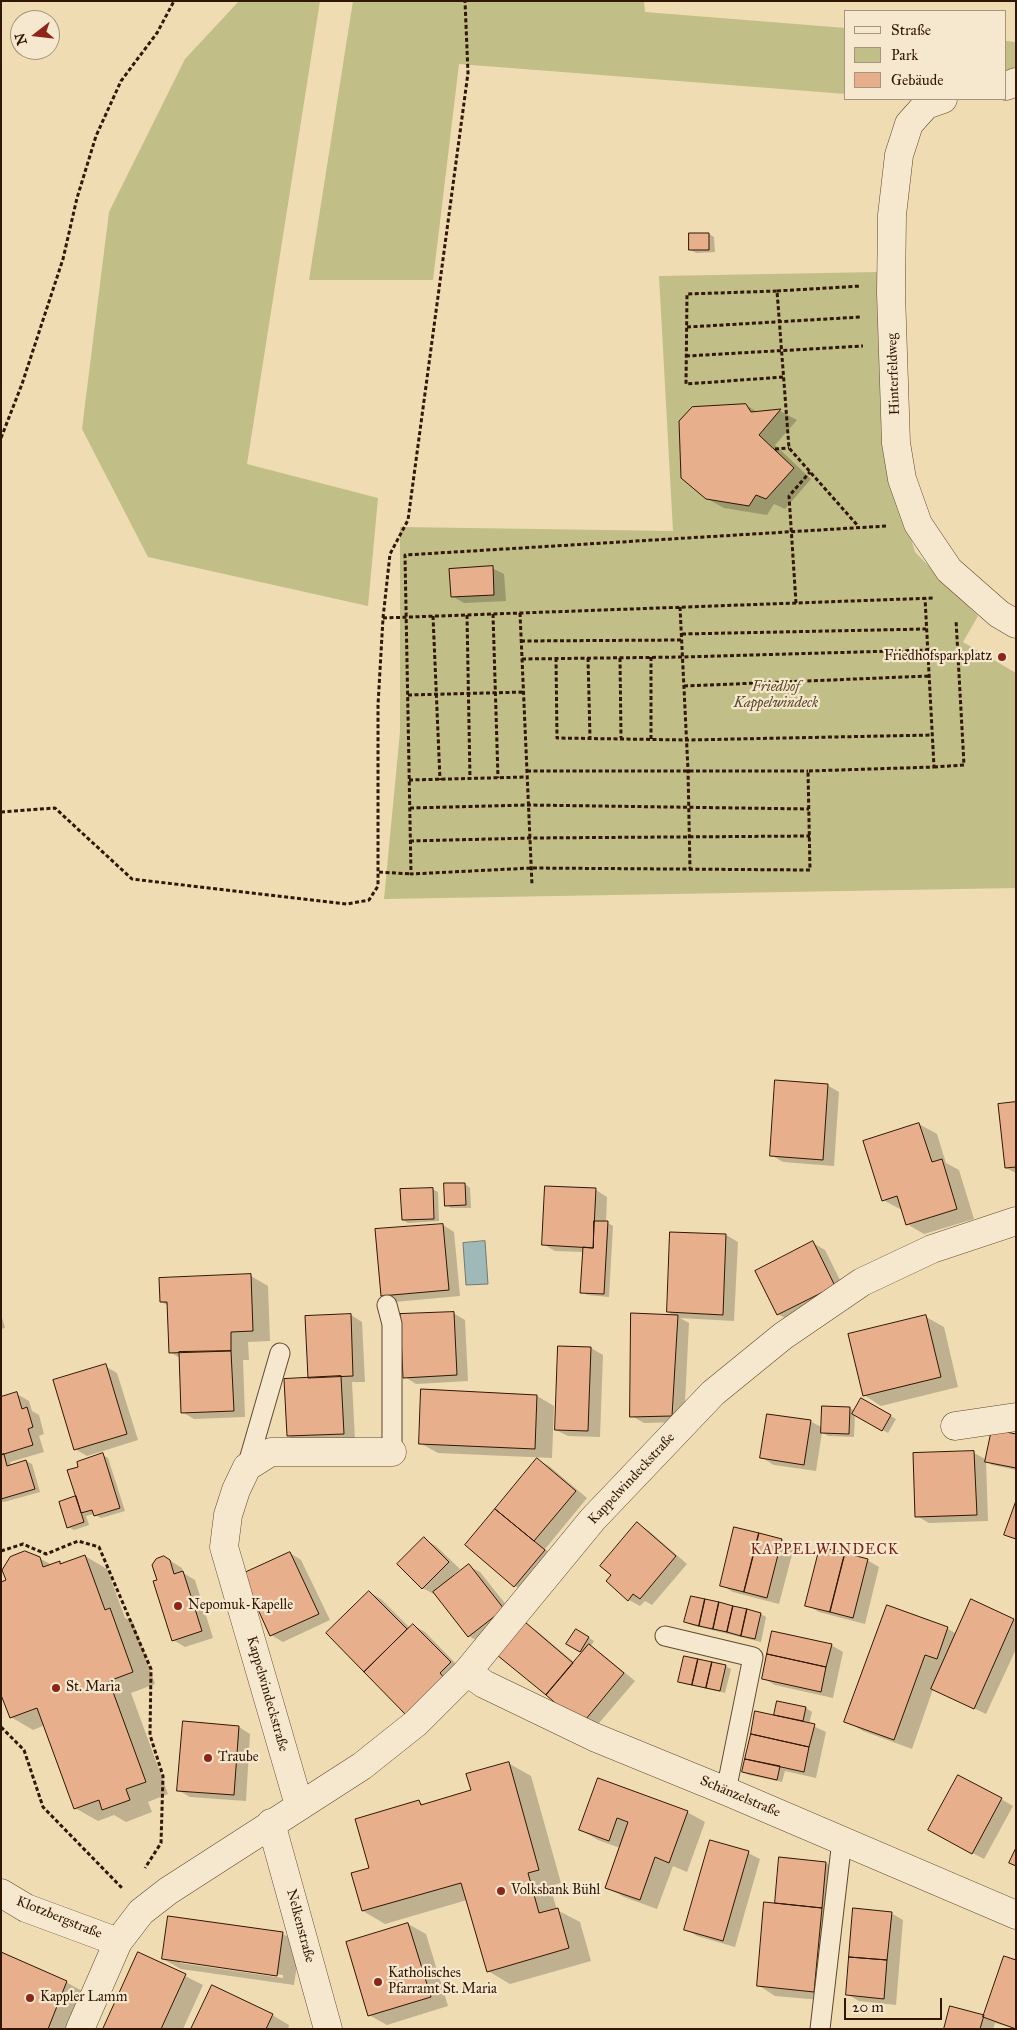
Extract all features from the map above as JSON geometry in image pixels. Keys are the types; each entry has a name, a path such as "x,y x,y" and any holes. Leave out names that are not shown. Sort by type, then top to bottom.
{"street":[{"name":"Hinterfeldweg","path":"941,100 926,106 909,124 899,155 892,215 891,293 896,443 902,479 918,524 949,570 999,614 1016,624"},
{"name":"Kappelwindeckstraße","path":"80,2029 118,1942 140,1912 168,1891 271,1823 362,1766 416,1723 467,1672 593,1519 720,1387 783,1336 862,1282 932,1249 1016,1222"},
{"path":"955,1426 1016,1417"},
{"path":"247,1467 271,1452 392,1452"},
{"name":"Kappelwindeckstraße","path":"247,1467 236,1490 228,1515 224,1547 299,1805"},
{"name":"Schänzelstraße","path":"467,1672 484,1684 594,1737 726,1791 1016,1915"},
{"name":"Nelkenstraße","path":"271,1823 328,2029"},
{"name":"Klotzbergstraße","path":"1,1893 26,1908 118,1942"}],"lane":[{"path":"387,1305 392,1324 392,1452"},
{"path":"247,1467 280,1353"},
{"path":"665,1636 753,1657 726,1791"},
{"path":"820,2029 842,1840"}],"path":[{"path":"1,438 22,384 63,259 77,198 96,136 121,81 157,33 174,1"},
{"path":"1,812 54,808 132,880 347,904 369,900 378,886 378,705 383,618 390,554 408,520 468,73 465,1"},
{"path":"783,377 686,384 687,294 863,286"},
{"path":"777,291 789,448 859,527"},
{"path":"687,327 865,317"},
{"path":"686,356 866,346"},
{"path":"775,450 789,448"},
{"path":"796,603 789,496 810,472"},
{"path":"411,874 405,555 918,524"},
{"path":"383,618 979,596"},
{"path":"925,598 934,767"},
{"path":"680,607 687,740 690,869"},
{"path":"520,613 532,885"},
{"path":"493,614 498,778"},
{"path":"467,615 470,779"},
{"path":"433,616 440,780"},
{"path":"527,771 808,771 964,765 956,620"},
{"path":"682,634 926,629"},
{"path":"521,641 682,640"},
{"path":"522,659 683,657 928,650"},
{"path":"651,657 651,739"},
{"path":"556,658 557,738 687,740 932,735"},
{"path":"588,658 590,738"},
{"path":"620,658 621,738"},
{"path":"684,686 929,676"},
{"path":"408,695 524,692"},
{"path":"378,872 411,874 531,868 810,870 808,771"},
{"path":"409,780 527,777"},
{"path":"410,808 528,805 809,809"},
{"path":"410,841 689,836 810,836"},
{"path":"1,1551 23,1544 46,1554 78,1541 100,1547 151,1669 150,1735 163,1776 161,1843 142,1872"},
{"path":"1,1727 24,1750 43,1807 128,1894 140,1912"}],"green space":[{"path":"239,1 320,1 247,464 378,498 368,606 148,557 82,429 109,212 185,59"},
{"path":"353,1 644,1 645,12 844,28 844,94 459,64 433,280 309,280"},
{"path":"1007,41 1016,42 1016,69 1007,74"},
{"name":"Friedhof Kappelwindeck","path":"880,272 892,477 915,552 978,616 963,642 1016,673 1016,888 384,899 400,732 400,527 673,531 659,276"}],"water":[{"path":"485,1241 488,1284 466,1285 463,1243"}],"building":[{"path":"689,233 709,233 709,250 689,250"},
{"path":"746,404 751,412 781,409 759,435 794,468 766,499 756,495 749,506 706,499 681,478 679,421 692,407"},
{"path":"493,566 494,595 451,597 449,569"},
{"path":"775,1080 828,1084 823,1160 770,1156"},
{"path":"1016,1102 1016,1167 1005,1168 998,1104"},
{"path":"919,1123 932,1162 942,1159 957,1209 906,1225 897,1196 882,1201 863,1141"},
{"path":"444,1183 465,1183 466,1205 445,1206"},
{"path":"545,1186 596,1188 593,1248 542,1245"},
{"path":"433,1188 434,1219 402,1220 400,1189"},
{"path":"594,1221 608,1221 604,1294 580,1293 583,1247 593,1248"},
{"path":"443,1224 449,1290 381,1296 375,1229"},
{"path":"670,1232 726,1234 723,1315 667,1312"},
{"path":"813,1241 835,1286 777,1315 755,1271"},
{"path":"251,1274 253,1331 231,1332 231,1351 169,1353 167,1302 160,1302 159,1278"},
{"path":"454,1312 457,1375 403,1378 400,1314"},
{"path":"631,1313 678,1315 672,1416 630,1417"},
{"path":"351,1314 353,1376 308,1378 305,1316"},
{"path":"926,1315 941,1377 863,1396 848,1334"},
{"path":"558,1346 591,1347 588,1431 555,1430"},
{"path":"231,1351 234,1411 181,1413 179,1352"},
{"path":"106,1364 127,1434 74,1450 53,1380"},
{"path":"341,1376 344,1434 287,1436 284,1379"},
{"path":"421,1389 537,1395 535,1449 419,1444"},
{"path":"17,1392 22,1409 27,1407 33,1427 28,1429 33,1445 1,1455 1,1397"},
{"path":"861,1398 891,1415 882,1431 852,1414"},
{"path":"822,1406 850,1407 849,1434 821,1433"},
{"path":"767,1414 811,1420 804,1465 760,1458"},
{"path":"992,1429 1016,1434 1016,1468 985,1462"},
{"path":"974,1451 977,1515 915,1517 913,1453"},
{"path":"103,1453 120,1508 94,1516 92,1510 81,1513 67,1470 78,1467 77,1462"},
{"path":"4,1454 7,1466 26,1460 35,1489 1,1499 1,1455"},
{"path":"537,1458 576,1491 534,1541 495,1509"},
{"path":"76,1496 84,1522 67,1528 59,1502"},
{"path":"1016,1501 1016,1539 1004,1535"},
{"path":"495,1509 545,1550 514,1587 465,1545"},
{"path":"637,1522 676,1556 640,1599 633,1594 628,1601 606,1581 611,1575 600,1566"},
{"path":"734,1527 759,1533 744,1592 720,1586"},
{"path":"759,1533 782,1539 767,1598 744,1592"},
{"path":"424,1537 449,1562 422,1589 397,1564"},
{"path":"820,1547 845,1553 830,1612 805,1606"},
{"name":"St. Maria","path":"25,1551 40,1557 43,1567 60,1561 60,1564 85,1555 105,1610 110,1608 133,1672 109,1681 146,1782 126,1789 130,1800 102,1810 99,1800 74,1809 37,1708 10,1718 1,1695 1,1582 6,1580 2,1570 10,1557"},
{"path":"290,1552 319,1614 270,1636 242,1574"},
{"path":"845,1553 868,1559 853,1618 830,1612"},
{"name":"Nepomuk-Kapelle","path":"164,1556 170,1560 174,1574 183,1571 202,1631 172,1641 153,1581 157,1580 152,1565 156,1559"},
{"path":"469,1564 504,1609 468,1637 433,1592"},
{"path":"369,1591 407,1629 364,1672 326,1633"},
{"path":"691,1596 705,1599 699,1626 684,1622"},
{"path":"705,1599 719,1602 713,1629 699,1626"},
{"path":"971,1599 1014,1619 974,1709 931,1689"},
{"path":"719,1602 733,1606 727,1632 713,1629"},
{"path":"887,1605 948,1627 937,1659 925,1655 894,1740 844,1722"},
{"path":"733,1606 747,1609 741,1636 727,1632"},
{"path":"747,1609 761,1613 755,1639 741,1636"},
{"path":"525,1622 573,1663 546,1695 497,1655"},
{"path":"413,1624 451,1662 440,1673 446,1680 408,1717 364,1672"},
{"path":"576,1629 589,1637 580,1652 566,1644"},
{"path":"772,1631 832,1644 826,1667 767,1654"},
{"path":"589,1644 624,1673 581,1725 546,1695"},
{"path":"767,1654 826,1667 821,1692 762,1679"},
{"path":"684,1656 698,1659 692,1685 678,1682"},
{"path":"698,1659 712,1662 706,1688 692,1685"},
{"path":"712,1662 726,1665 720,1691 706,1688"},
{"path":"777,1701 806,1707 803,1721 774,1715"},
{"path":"755,1711 815,1724 809,1747 751,1734"},
{"name":"Traube","path":"183,1721 239,1726 234,1795 177,1791"},
{"path":"751,1734 809,1747 804,1772 745,1759"},
{"path":"745,1759 780,1766 777,1780 742,1772"},
{"path":"509,1762 539,1870 528,1873 539,1913 558,1908 569,1948 487,1972 461,1883 362,1911 351,1873 369,1868 355,1819 419,1800 421,1805 471,1790 466,1774"},
{"path":"958,1775 1002,1798 972,1854 928,1830"},
{"path":"598,1778 688,1811 669,1863 655,1857 640,1900 605,1888 628,1822 617,1818 609,1841 579,1830"},
{"path":"710,1840 749,1851 723,1941 684,1930"},
{"path":"1016,1848 1016,1866 1009,1863"},
{"path":"779,1857 826,1862 822,1908 775,1903"},
{"path":"764,1902 822,1908 814,1992 757,1986"},
{"path":"853,1908 892,1912 887,1960 849,1957"},
{"path":"168,1916 283,1932 277,1976 162,1959"},
{"path":"408,1923 431,1997 368,2016 346,1942"},
{"path":"1,1952 67,1981 48,2029 1,2029"},
{"path":"138,1952 186,1974 161,2029 103,2029"},
{"path":"1004,1956 1016,1960 1016,2029 983,2017"},
{"path":"849,1957 887,1960 884,1999 846,1995"},
{"path":"212,1985 273,2014 266,2029 191,2029"},
{"path":"950,2006 984,2015 980,2029 944,2029"}],"place":[{"name":"Friedhofsparkplatz","path":"1002,657"},
{"name":"Nepomuk-Kapelle","path":"178,1606"},
{"name":"St. Maria","path":"56,1688"},
{"name":"Traube","path":"208,1758"},
{"name":"Volksbank Bühl","path":"501,1891"},
{"name":"Katholisches Pfarramt St. Maria","path":"378,1982"},
{"name":"Kappler Lamm","path":"30,1998"}],"district":[{"name":"KAPPELWINDECK","path":"825,1550"}]}
